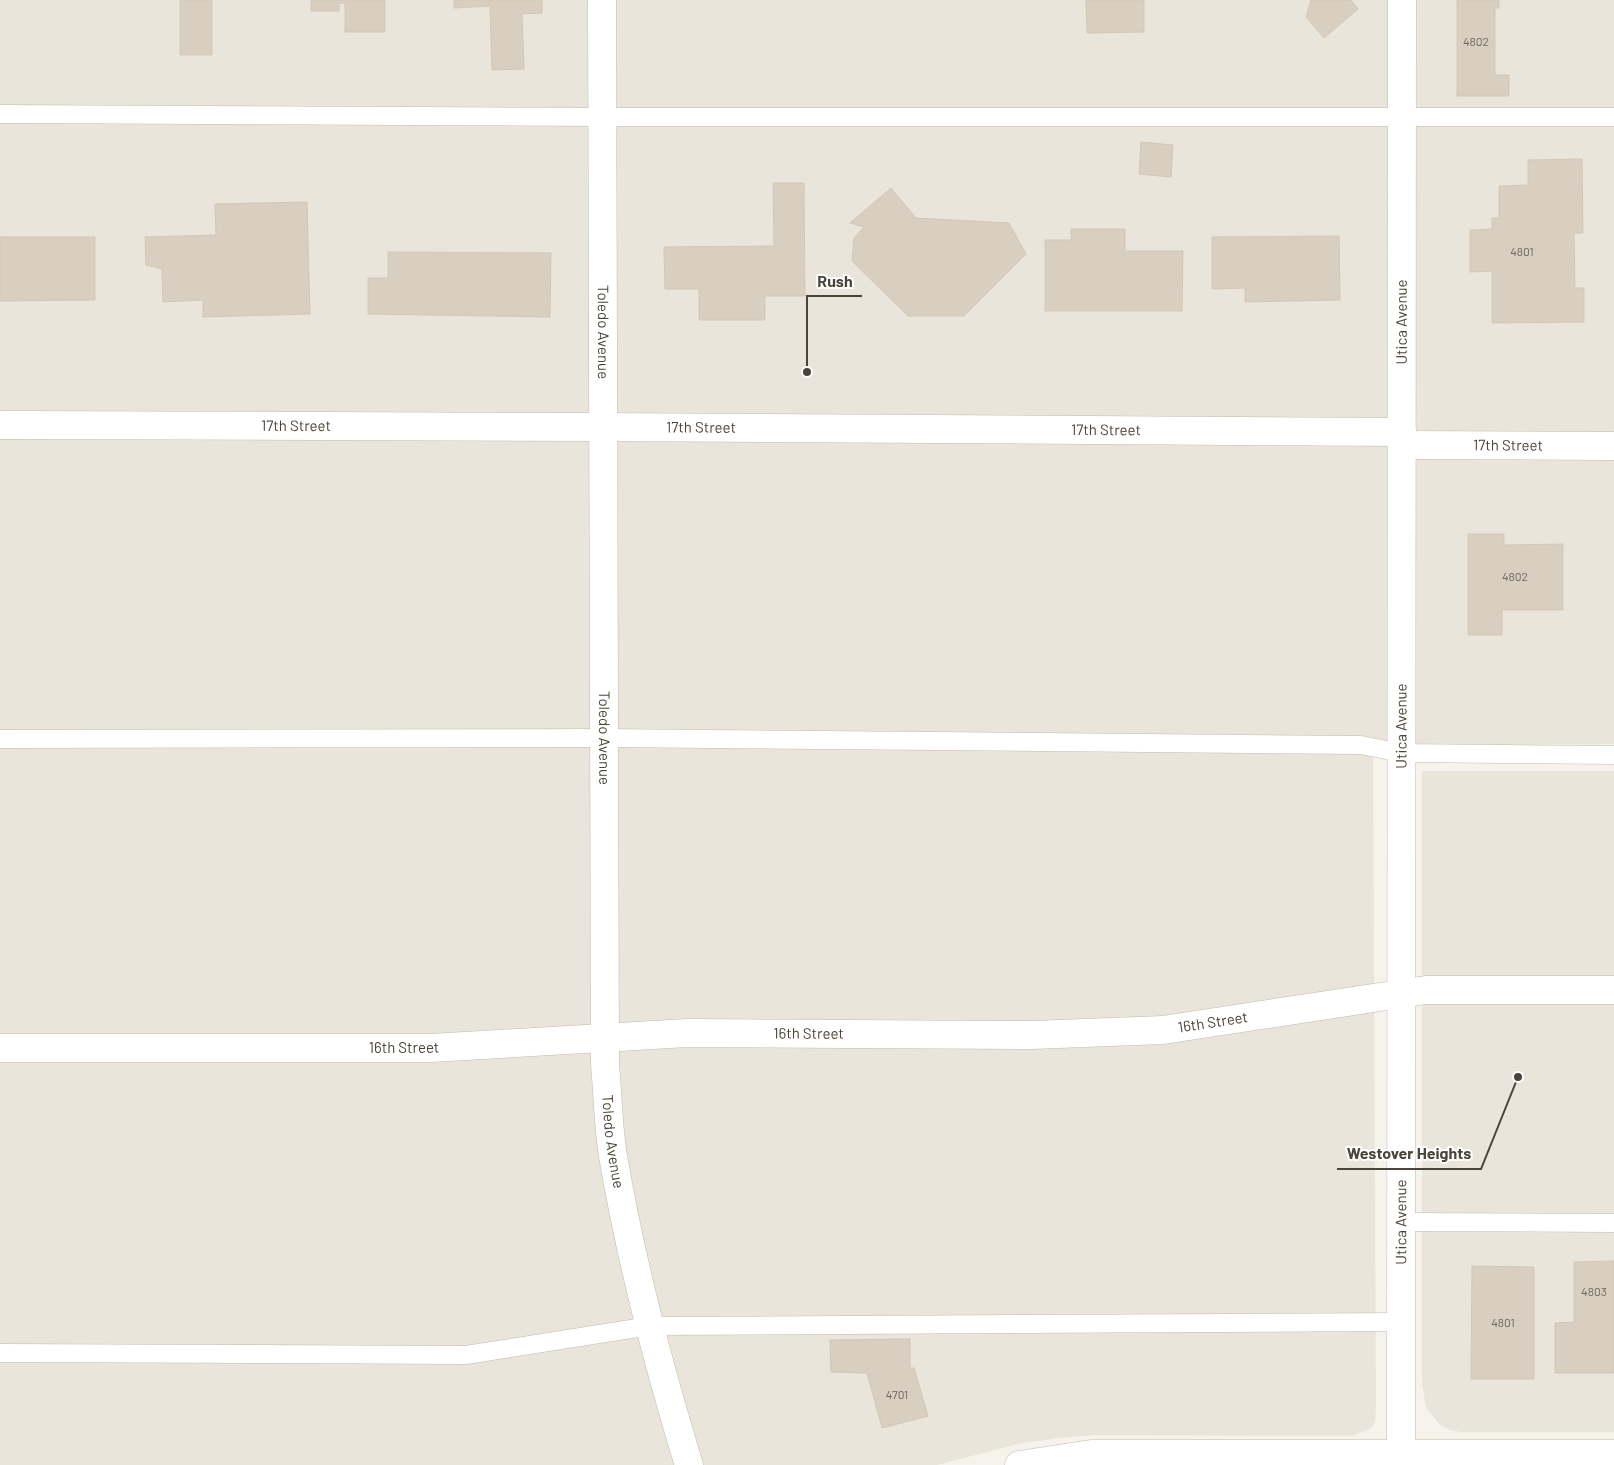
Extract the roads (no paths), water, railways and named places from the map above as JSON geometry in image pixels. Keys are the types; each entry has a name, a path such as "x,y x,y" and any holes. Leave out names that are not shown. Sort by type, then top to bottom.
{"street":[{"name":"Toledo Avenue","path":"602,0 605,1065 613,1154 660,1371 689,1465"},
{"name":"Utica Avenue","path":"1401,1454 1402,0"},
{"name":"17th Street","path":"0,426 602,426 1402,438 1614,446"},
{"name":"16th Street","path":"0,1048 431,1048 687,1033 1032,1035 1163,1030 1426,990 1614,990"},
{"path":"1019,1465 1091,1454 1614,1454"}],"lane":[{"path":"0,114 602,118 1614,117"},
{"path":"0,739 604,738 1361,745 1401,753 1614,755"},
{"path":"1401,1222 1614,1223"},
{"path":"0,1353 466,1355 650,1326 1401,1322"}],"place":[{"name":"Rush","path":"807,372"},
{"name":"Westover Heights","path":"1518,1077"}]}
